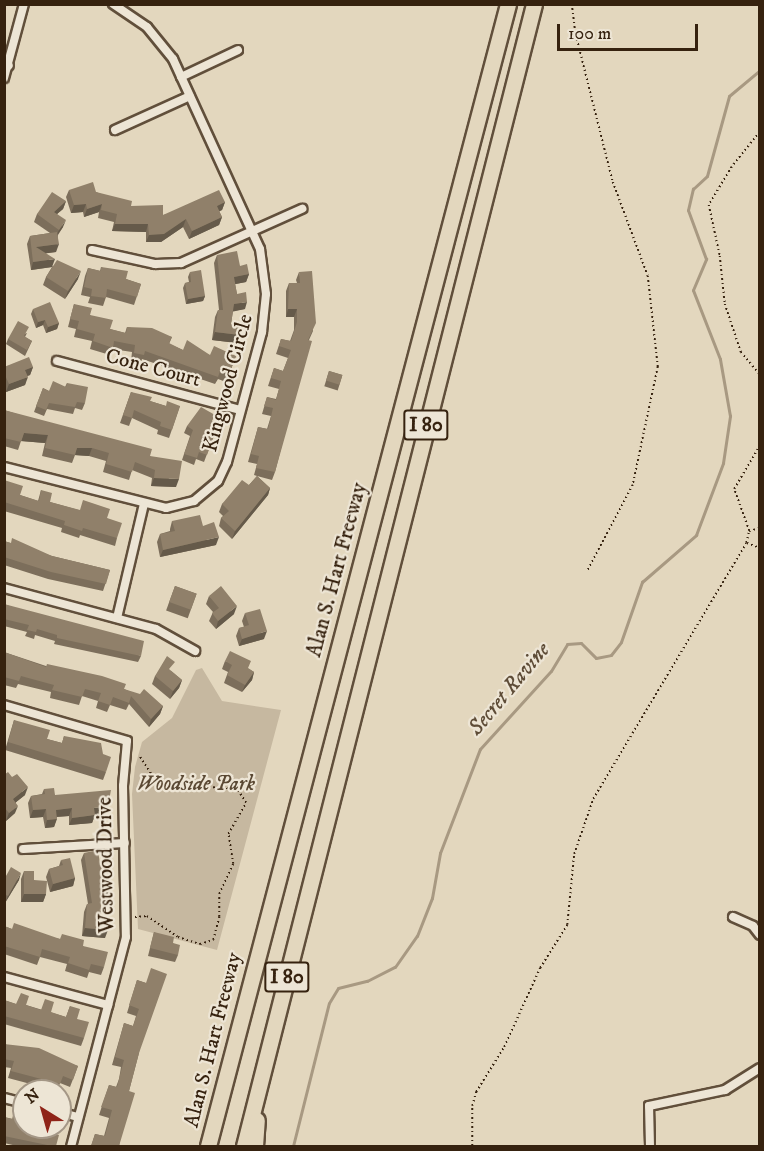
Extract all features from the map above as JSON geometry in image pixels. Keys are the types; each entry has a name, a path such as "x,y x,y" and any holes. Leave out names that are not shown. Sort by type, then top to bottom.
{"highway":[{"name":"Alan S. Hart Freeway","path":"208,1146 508,4"},
{"name":"I 80","path":"244,1146 534,4"},
{"path":"254,1108 259,1131 255,1146"}],"street":[{"path":"4,78 24,4"},
{"name":"Kingwood Circle","path":"4,467 144,504 181,507 208,492 227,462 266,311 265,274 252,233 173,59 147,27 113,4"},
{"path":"181,77 238,50"},
{"path":"115,130 190,96"},
{"path":"92,250 155,264 181,263 302,209"},
{"name":"Cone Court","path":"57,361 240,410"},
{"path":"117,618 144,504"},
{"path":"4,588 117,618 174,636 195,651"},
{"name":"Westwood Drive","path":"4,705 127,741 123,786 129,921 71,1146"},
{"path":"23,849 125,843"},
{"path":"733,917 753,926 759,935"},
{"path":"4,977 108,1005"},
{"path":"650,1146 650,1106 725,1090 759,1068"},
{"path":"72,1115 78,1117"}],"path":[{"path":"572,4 613,182 648,276 658,367 633,485 587,572"},
{"path":"759,132 709,206 719,246 725,304 741,352 759,375"},
{"path":"472,1146 472,1106 476,1092 504,1047 540,968 567,925 574,854 592,799 746,543 749,531 734,489 759,445"},
{"path":"749,531 759,528"},
{"path":"746,543 759,548"},
{"path":"134,917 147,915 178,937 200,944 213,940 219,917 219,894 233,864 228,834 246,804 237,789 158,785 139,756"}],"green space":[{"name":"Woodside Park","path":"202,668 222,701 281,710 217,950 138,929 132,794 135,767 142,742 172,718 196,670"}],"building":[{"path":"93,182 96,192 132,201 131,206 163,205 163,215 219,190 225,202 217,206 222,217 192,231 186,219 164,234 149,235 148,224 115,224 117,214 101,210 102,204 87,209 86,204 74,205 69,190"},
{"path":"52,192 66,201 54,212 66,220 59,230 37,214"},
{"path":"57,232 59,244 36,247 55,259 33,262 30,236"},
{"path":"237,251 240,266 247,264 249,274 234,277 237,294 246,292 247,302 234,304 231,324 241,326 240,335 215,332 218,310 223,310 217,255"},
{"path":"57,260 81,271 68,291 46,277"},
{"path":"101,267 128,271 126,279 141,284 137,297 107,289 106,298 91,296 92,289 84,287 88,268 101,271"},
{"path":"201,270 205,296 188,299 185,283 191,282 190,272"},
{"path":"312,271 316,323 308,340 312,341 275,472 256,468 259,456 251,454 258,427 268,429 273,408 264,406 267,397 276,400 281,381 271,378 274,368 283,371 291,350 279,346 281,339 291,341 297,322 297,309 288,309 289,283 300,283 299,272"},
{"path":"50,302 59,323 48,327 45,320 38,322 33,309"},
{"path":"74,304 92,308 90,315 113,320 110,329 126,333 127,327 152,328 172,337 169,343 183,350 187,340 210,355 214,346 236,356 229,375 220,371 218,377 145,351 144,355 134,353 135,345 114,341 113,348 93,341 95,334 77,329 79,321 70,319"},
{"path":"18,321 29,327 24,336 32,341 27,350 8,339"},
{"path":"29,357 33,367 25,370 28,377 9,384 4,367"},
{"path":"329,371 342,375 339,385 326,381"},
{"path":"53,381 66,387 67,383 88,387 85,403 77,402 75,407 49,403 46,410 36,406 43,388 49,391"},
{"path":"131,392 152,397 150,401 166,406 167,401 180,406 172,430 160,426 161,422 134,410 132,418 123,415"},
{"path":"201,407 215,415 212,421 218,425 207,455 199,452 197,458 184,454 193,430 187,426"},
{"path":"4,410 152,449 150,456 182,461 179,479 154,478 155,470 135,462 132,472 106,464 109,453 92,448 77,448 75,455 45,448 48,435 24,433 21,442 4,438"},
{"path":"257,476 270,488 235,531 221,518 229,511 222,504 242,480 249,485"},
{"path":"4,480 23,486 20,495 39,501 41,490 52,493 50,502 80,510 83,500 110,509 107,518 122,523 117,538 83,528 82,531 64,525 65,521 4,502"},
{"path":"200,515 203,526 214,522 219,537 163,550 160,534 175,531 172,521"},
{"path":"12,538 52,556 110,570 106,584 51,572 4,557 4,541 11,543"},
{"path":"175,586 197,594 191,610 169,602"},
{"path":"221,586 237,606 218,621 212,613 219,608 209,596"},
{"path":"4,604 144,641 141,656 57,638 57,635 37,629 36,632 27,630 29,625 4,619"},
{"path":"260,609 267,631 242,639 239,628 249,625 245,613"},
{"path":"230,651 251,661 248,668 254,672 245,685 227,675 232,665 225,661"},
{"path":"4,652 46,667 47,664 102,676 126,684 124,689 140,694 144,689 163,706 151,719 131,696 129,703 113,697 110,705 98,701 101,693 85,689 82,697 52,690 54,685 21,676 19,681 4,677"},
{"path":"167,656 175,662 169,669 182,680 173,691 155,676"},
{"path":"14,720 50,730 47,739 62,743 64,736 101,743 103,754 111,757 106,772 8,742"},
{"path":"8,772 12,777 17,774 28,787 13,799 18,806 9,813 4,807 4,775"},
{"path":"54,788 55,795 111,790 108,806 94,808 95,815 72,818 72,808 56,810 57,819 47,820 46,809 33,810 31,796 45,794 44,789"},
{"path":"98,850 100,864 108,863 110,888 101,889 101,920 109,921 108,930 85,928 87,904 92,903 84,853"},
{"path":"70,858 75,878 53,884 49,869 63,865 61,860"},
{"path":"11,867 21,873 8,896 4,894 4,875 6,876"},
{"path":"24,871 34,871 34,880 47,881 46,894 24,894"},
{"path":"14,923 60,939 62,934 84,940 83,946 108,952 104,967 91,964 89,970 68,963 70,957 42,949 40,957 4,946 4,926 12,929"},
{"path":"154,932 174,937 173,943 180,945 178,955 150,948"},
{"path":"151,968 167,974 139,1053 129,1091 135,1093 119,1146 91,1146 95,1134 105,1136 112,1110 101,1107 109,1085 117,1087 124,1060 115,1057 124,1023 133,1026 139,1009 129,1005 137,980 146,983"},
{"path":"21,993 29,996 26,1005 41,1010 45,999 54,1002 51,1012 66,1017 70,1006 80,1009 77,1019 89,1022 84,1038 4,1016 4,1000 16,1004"},
{"path":"4,1044 39,1048 78,1066 73,1080 63,1076 62,1079 41,1079 11,1071 14,1061 4,1059"},
{"path":"4,1117 12,1119 12,1138 4,1136"},
{"path":"18,1139 58,1139 56,1146"}],"waterway":[{"name":"Secret Ravine","path":"293,1146 329,1003 338,988 367,981 395,967 417,936 432,898 440,853 480,749 551,671 567,644 581,643 596,658 611,655 621,642 642,582 696,535 723,463 730,416 720,359 693,290 706,259 688,210 693,189 707,176 729,96 760,70"}]}
